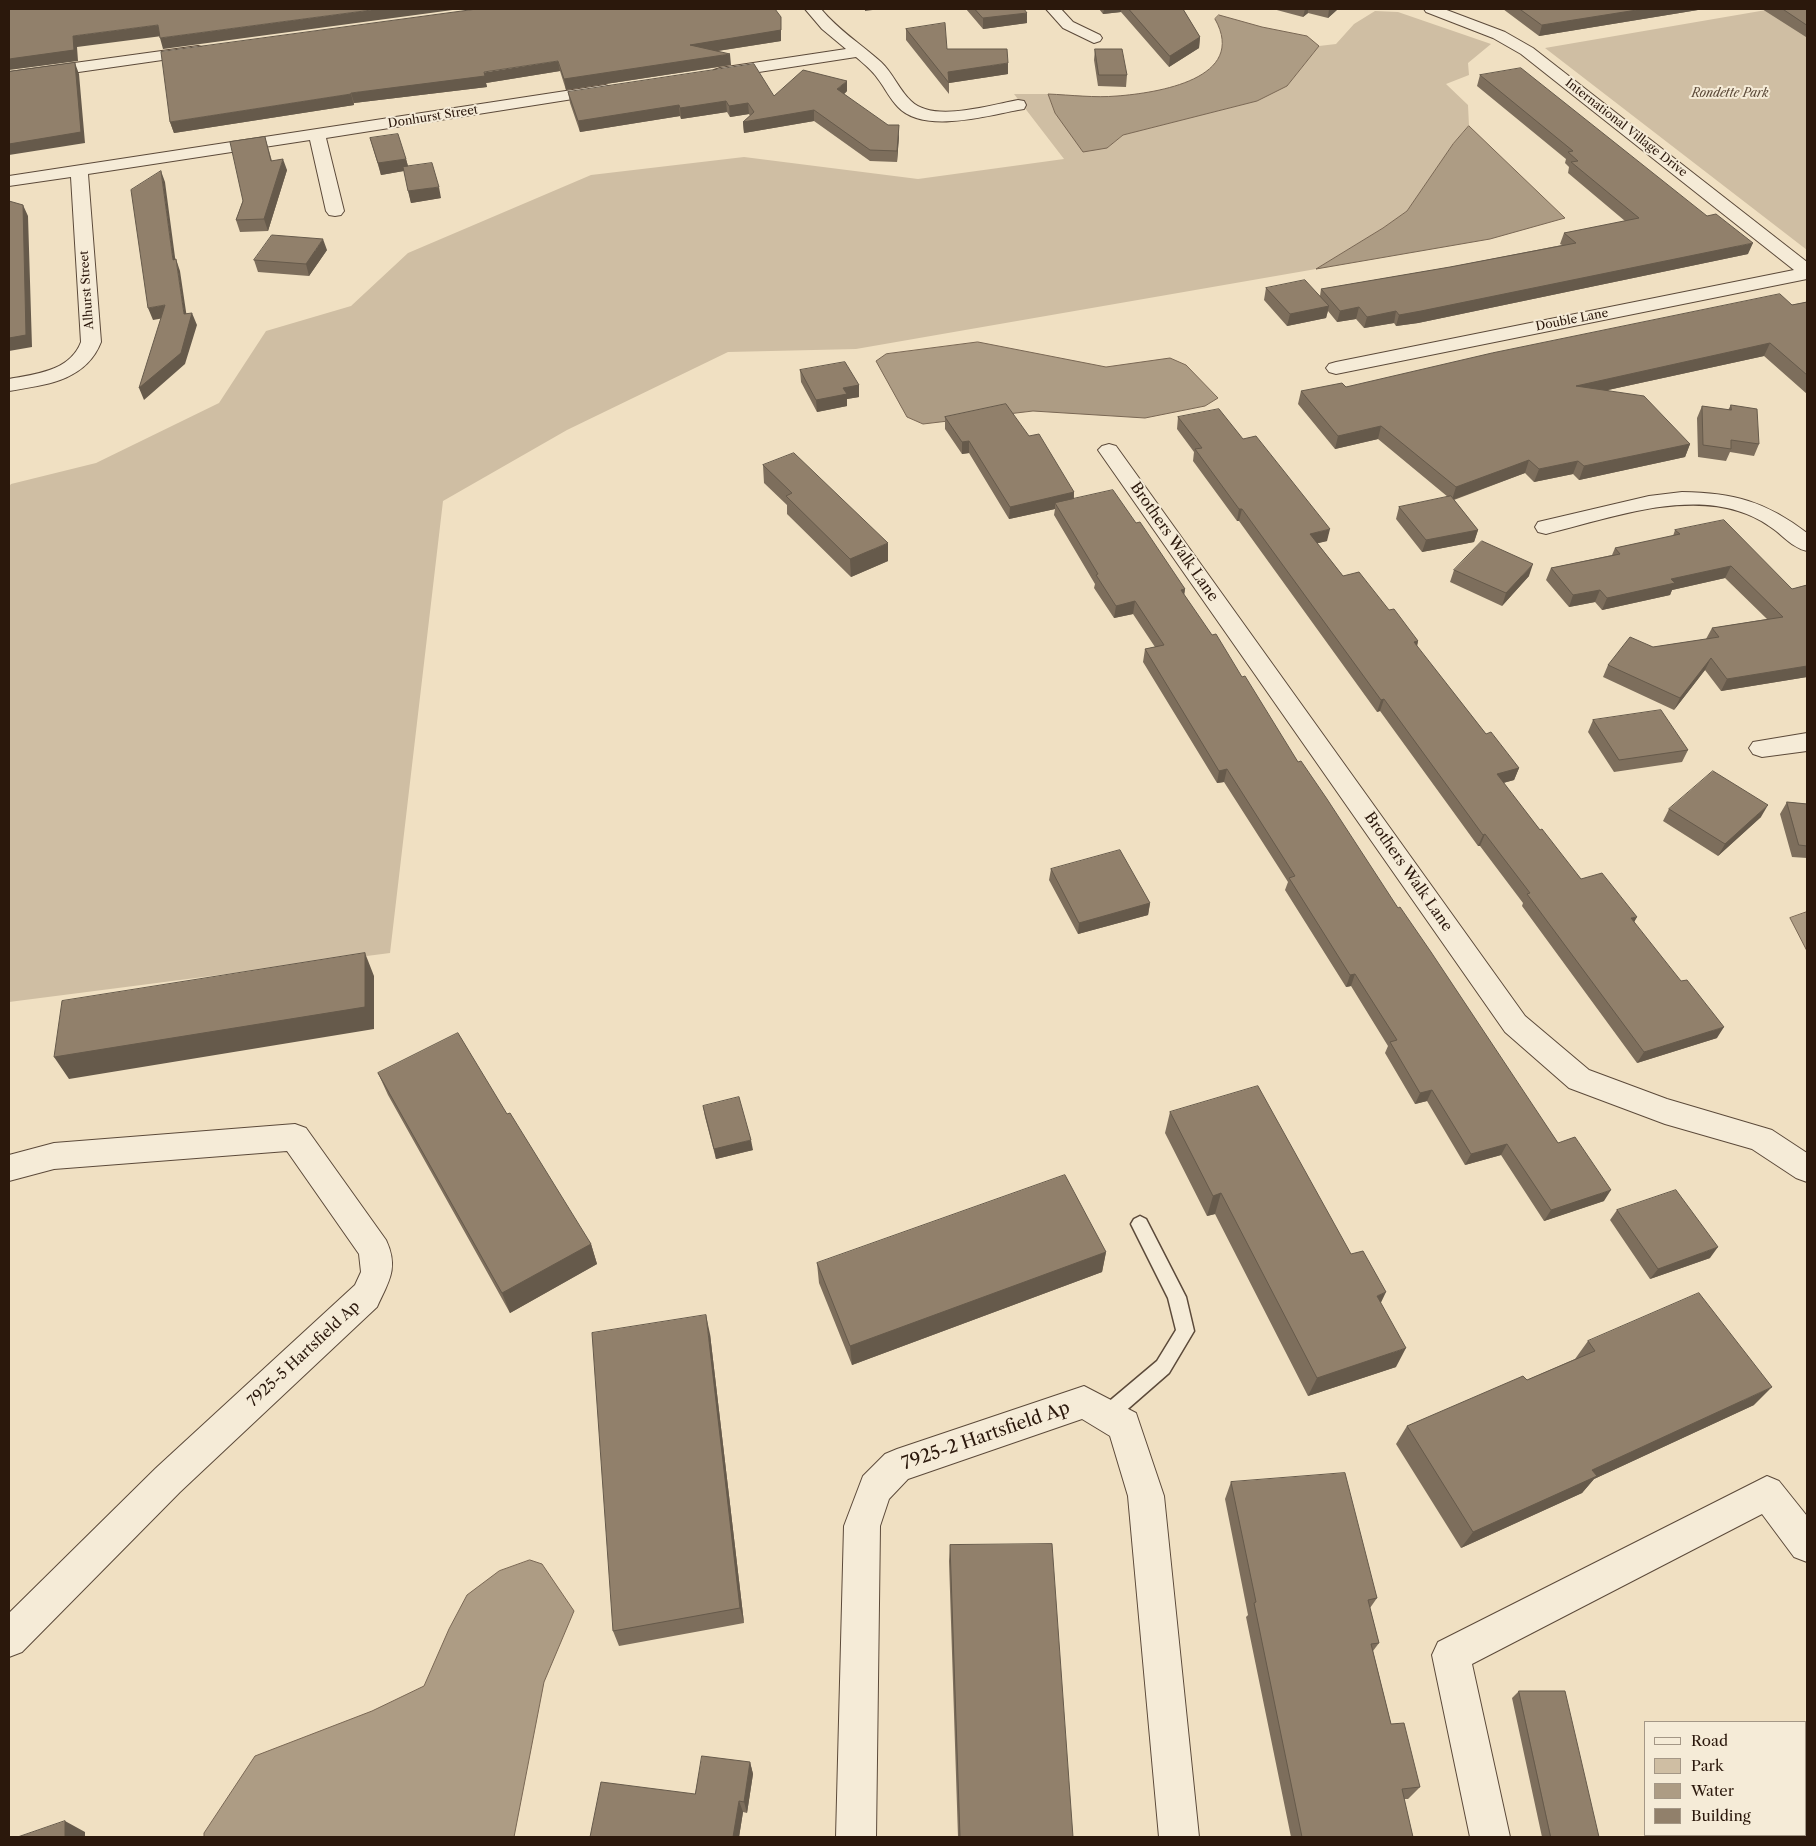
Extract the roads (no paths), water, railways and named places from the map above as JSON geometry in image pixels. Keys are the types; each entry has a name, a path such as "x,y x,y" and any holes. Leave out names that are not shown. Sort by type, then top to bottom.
{"street":[{"path":"813,9 824,24 876,66 907,108 924,115 941,117 1018,105"},
{"path":"1053,9 1068,25 1094,38"},
{"name":"International Village Drive","path":"1431,9 1454,16 1499,35 1527,51 1807,272"},
{"path":"1454,16 1472,9"},
{"path":"9,77 213,49"},
{"path":"701,76 858,52"},
{"name":"Donhurst Street","path":"9,181 622,88"},
{"path":"317,134 335,210"},
{"name":"Alhurst Street","path":"9,384 37,380 66,370 85,356 91,342 78,171"},
{"name":"Double Lane","path":"1336,368 1807,272"},
{"name":"Brothers Walk Lane","path":"1109,450 1514,1024 1579,1079 1665,1111 1761,1139 1807,1169"},
{"path":"1546,527 1667,499 1691,497 1726,500 1763,512 1807,544"},
{"path":"1762,748 1807,742"},
{"name":"7925-5 Hartsfield Ap","path":"9,1168 54,1156 295,1138 375,1250 377,1272 366,1296 168,1480 9,1639"},
{"name":"7925-2 Hartsfield Ap","path":"856,1837 862,1526 875,1488 896,1466 1084,1402 1124,1425 1146,1496 1179,1837"},
{"path":"1490,1837 1451,1655 1767,1493 1807,1544"}],"lane":[{"path":"1107,1415 1163,1367 1185,1332 1177,1297 1140,1224"}],"water":[{"path":"1219,15 1262,27 1307,36 1319,46 1287,86 1257,101 1123,135 1107,148 1083,152 1055,113 1048,94 1117,96 1154,91 1194,79 1209,69 1220,56 1222,39 1215,19"},
{"path":"1469,126 1565,218 1490,239 1316,269 1407,211 1453,144"},
{"path":"978,342 1106,367 1170,358 1186,365 1218,398 1205,406 1145,418 1033,411 923,424 907,417 876,361 886,354"},
{"path":"1807,912 1807,951 1790,918"},
{"path":"530,1560 542,1564 574,1611 544,1682 514,1837 204,1837 204,1833 255,1756 372,1711 424,1686 449,1629 467,1595 499,1571"}],"park label":[{"name":"Rondette Park","path":"1730,94"}]}
